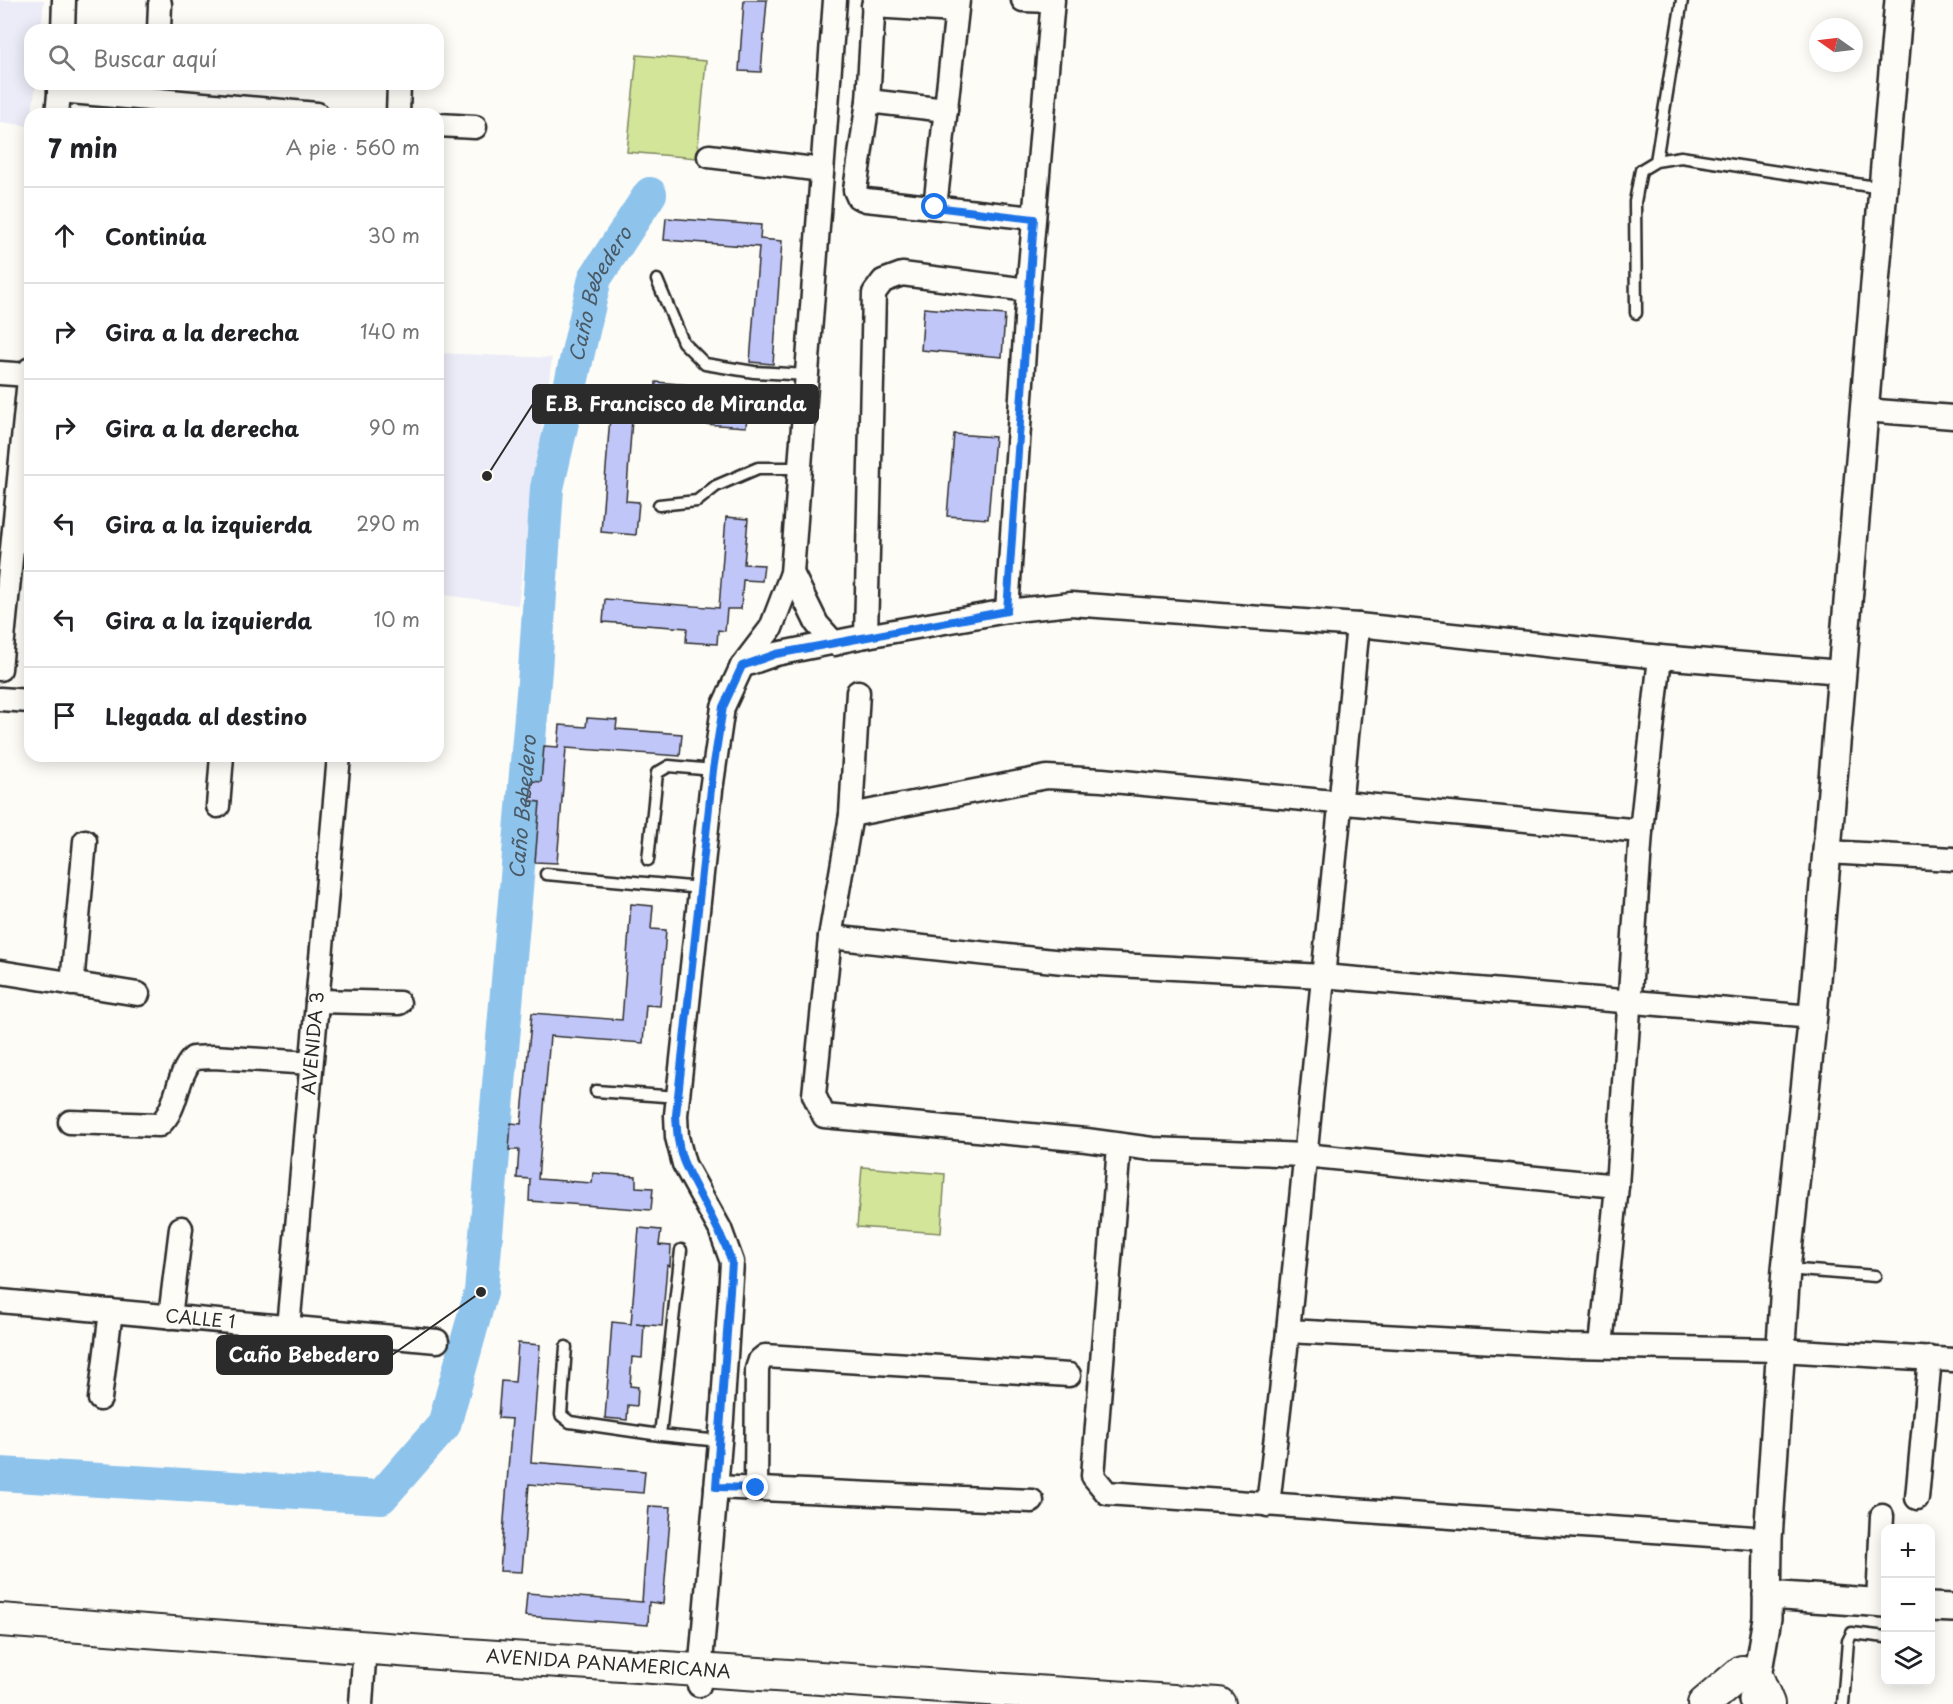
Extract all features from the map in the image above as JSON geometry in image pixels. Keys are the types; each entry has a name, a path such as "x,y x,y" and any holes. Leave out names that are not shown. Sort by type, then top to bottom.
{"main road":[{"name":"AVENIDA PANAMERICANA","path":"0,1620 364,1654 700,1678 890,1695 951,1704"},
{"name":"AVENIDA PANAMERICANA","path":"0,1637 364,1654"},
{"path":"1704,1704 1755,1690"},
{"name":"AVENIDA PANAMERICANA","path":"890,1695 1219,1704"}],"street":[{"path":"63,24 64,0"},
{"path":"700,1678 732,1262 720,1229 684,1164 677,1137 678,1097 713,770 723,707 742,666 771,628 792,573 835,0"},
{"path":"1007,611 1028,290 1053,0 1023,0"},
{"path":"1722,1704 1755,1690 1767,1607 1768,1539 1786,1269 1813,1017 1899,0"},
{"path":"935,207 957,6 873,3 868,101 855,190 858,197 866,200 1034,219"},
{"path":"159,24 160,4"},
{"path":"57,108 59,90"},
{"path":"107,90 155,93 265,108"},
{"path":"398,108 399,90"},
{"path":"868,101 945,110"},
{"path":"444,125 475,127"},
{"path":"709,156 822,170"},
{"path":"866,636 874,292 883,280 902,274 1028,290"},
{"path":"0,373 24,375"},
{"path":"1864,410 1953,417"},
{"path":"0,669 24,426"},
{"path":"792,573 817,624 835,644"},
{"path":"742,666 776,654 866,636 1007,611 1071,604 1359,625 1660,657 1841,672"},
{"path":"1268,1505 1288,1331 1359,625"},
{"path":"1601,1346 1617,1186 1641,831 1660,657"},
{"path":"858,692 850,815 830,936 814,1095 824,1116 1086,1140 1119,1146 1304,1155 1617,1186"},
{"path":"0,699 24,701"},
{"path":"218,806 222,762"},
{"name":"AVENIDA 3","path":"288,1328 338,762"},
{"path":"850,815 1047,777 1641,831"},
{"path":"72,984 85,841"},
{"path":"1827,852 1953,859"},
{"path":"830,936 1063,962 1322,976 1813,1017"},
{"path":"0,972 138,994"},
{"path":"317,1001 399,1003"},
{"path":"70,1122 159,1125 168,1117 184,1067 193,1058 213,1057 311,1063"},
{"path":"1119,1146 1093,1476 1107,1493 1768,1539"},
{"path":"170,1317 181,1228"},
{"name":"CALLE 1","path":"0,1301 437,1341"},
{"path":"100,1399 111,1311"},
{"path":"1288,1331 1601,1346 1780,1350 1953,1360"},
{"path":"756,1488 757,1369 760,1360 765,1356 1069,1375"},
{"path":"1917,1498 1929,1358"},
{"path":"716,1487 1032,1502"},
{"path":"1882,1516 1882,1578"},
{"path":"1767,1607 1881,1603"},
{"path":"1935,1607 1953,1608"},
{"path":"361,1704 364,1654"}],"lane":[{"path":"1656,161 1682,0"},
{"path":"1636,313 1635,202 1641,170 1656,161 1681,158 1883,188"},
{"path":"657,280 683,342 705,364 754,372 807,375"},
{"path":"659,505 697,501 716,486 758,468 800,468"},
{"path":"648,860 657,773 669,766 713,770"},
{"path":"546,874 701,888"},
{"path":"596,1091 678,1097"},
{"path":"660,1436 681,1250"},
{"path":"1786,1269 1875,1276"},
{"path":"566,1347 561,1415 570,1422 660,1436 720,1441"},
{"path":"1843,1704 1848,1641 1852,1633 1881,1636"}],"shaded area":[{"path":"0,0 44,0 42,24 24,24 24,90 35,90 33,108 24,108 24,125 0,122"},
{"path":"444,353 552,358 518,605 444,595"}],"green space":[{"path":"637,55 706,61 697,158 627,152"},
{"path":"862,1167 945,1174 941,1233 857,1227"}],"building":[{"path":"744,0 767,0 761,72 739,71"},
{"path":"666,218 761,225 760,239 782,241 773,364 750,362 759,247 664,240"},
{"path":"924,308 1005,315 1002,357 921,350"},
{"path":"656,382 703,386 702,402 748,405 746,427 632,419 626,501 639,502 636,535 601,532 610,417 624,418 626,396 655,398"},
{"path":"954,434 995,437 988,519 947,516"},
{"path":"726,517 748,519 744,564 764,565 762,581 743,580 741,609 727,609 725,631 718,630 717,644 686,642 687,628 603,622 605,599 719,608"},
{"path":"587,718 617,720 616,729 682,734 680,756 566,748 557,863 535,862 540,802 530,801 532,781 541,782 544,746 558,747 560,725 586,727"},
{"path":"631,904 653,906 651,929 666,930 660,1006 646,1005 643,1043 550,1036 538,1179 592,1183 593,1173 636,1176 636,1187 653,1188 651,1210 529,1201 530,1179 517,1178 519,1150 509,1150 511,1123 521,1124 532,1013 622,1020"},
{"path":"639,1228 661,1230 659,1245 671,1246 670,1266 667,1265 662,1326 636,1324 644,1325 642,1358 632,1357 630,1386 638,1387 637,1406 628,1405 627,1420 605,1418 612,1322 631,1324"},
{"path":"518,1343 540,1345 531,1462 645,1471 643,1493 529,1484 522,1572 500,1571 512,1419 498,1418 501,1381 515,1382"},
{"path":"649,1506 671,1507 663,1604 649,1602 648,1625 525,1616 527,1593 642,1602"}],"waterway":[{"name":"Caño Bebedero","path":"0,1474 381,1497 444,1425 481,1292 535,670 547,488 595,278 650,194"}],"place":[{"name":"E.B. Francisco de Miranda","path":"487,476"},
{"name":"Caño Bebedero","path":"481,1292"}],"route":[{"path":"756,1488 716,1487 732,1262 720,1229 684,1164 677,1137 676,1115 713,770 723,707 742,666 776,654 1007,611 1034,219 935,207"}]}
